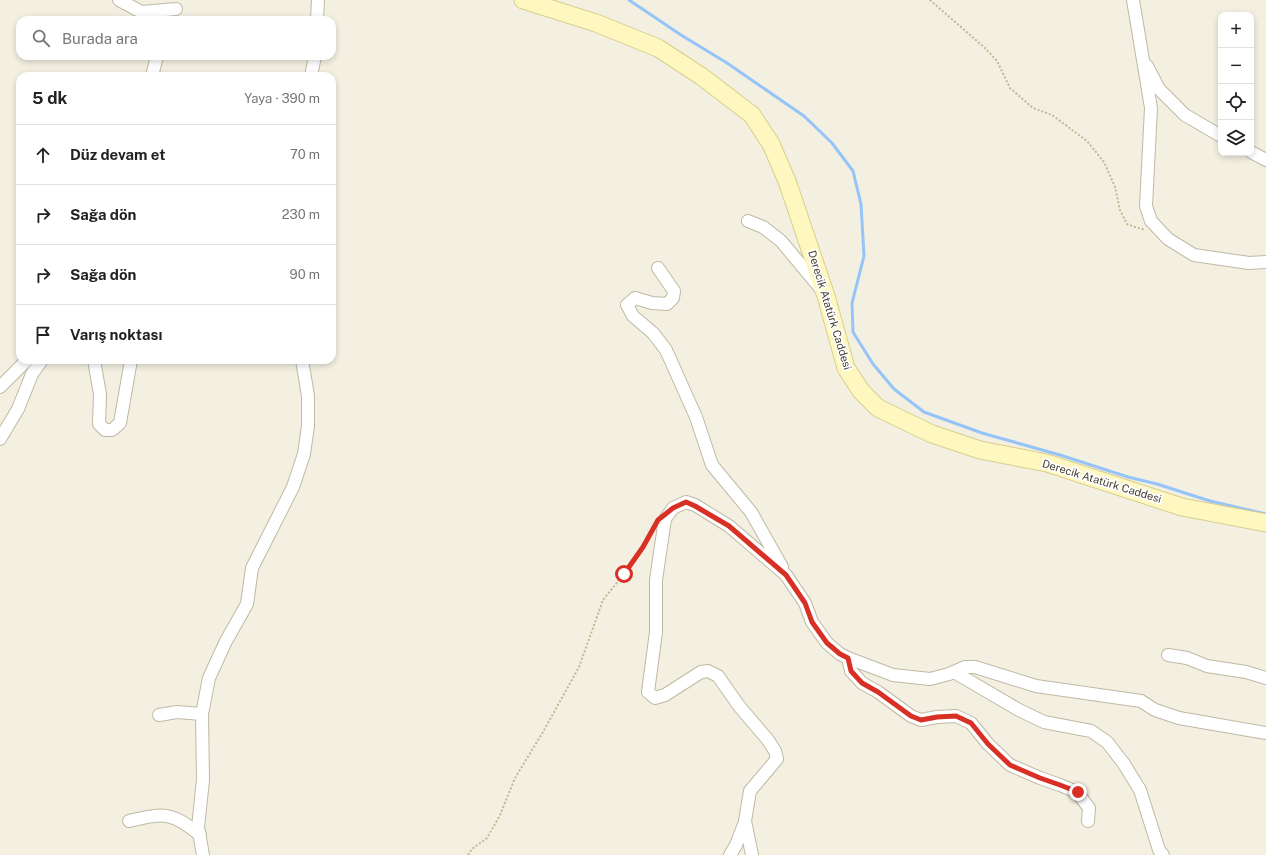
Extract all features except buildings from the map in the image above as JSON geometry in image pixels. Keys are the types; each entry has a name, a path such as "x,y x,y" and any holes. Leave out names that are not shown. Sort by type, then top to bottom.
{"main road":[{"name":"Derecik Atatürk Caddesi","path":"523,0 596,23 658,48 701,76 752,115 770,144 787,181 826,296 846,368 861,391 878,408 932,434 980,450 1047,463 1182,507 1266,523"}],"street":[{"path":"119,0 149,16"},
{"path":"317,16 318,0"},
{"path":"1133,0 1150,108 1146,206 1151,221 1168,239 1194,255 1248,264 1266,262"},
{"path":"142,12 176,9"},
{"path":"1142,57 1159,89 1185,115 1218,134"},
{"path":"153,72 156,60"},
{"path":"312,72 314,60"},
{"path":"1254,154 1266,160"},
{"path":"748,221 763,227 781,241 826,296"},
{"path":"658,268 674,291 673,298 667,304 652,303 635,298 628,305 633,316 653,333 666,350 696,417 712,465 751,512 786,575 805,603 812,622 827,643 840,654 893,675 930,679 965,667 975,667 1036,686 1141,701 1155,710 1179,718 1266,733"},
{"path":"0,387 23,364"},
{"path":"0,439 18,409 32,374 39,364"},
{"path":"95,364 100,394 98,424 105,430 112,430 120,423 130,364"},
{"path":"202,855 198,827 203,780 202,714 209,678 226,641 247,604 252,568 293,487 304,454 308,426 308,396 303,364"},
{"path":"730,855 736,845 745,821 750,791 776,759 775,750 739,706 718,676 708,671 701,672 665,695 655,698 648,692 656,632 656,580 665,519 673,508 686,502 695,506 729,526 786,575"},
{"path":"1168,655 1187,658 1207,666 1246,672 1266,678"},
{"path":"848,658 851,671 862,683 878,692 911,716 921,720 956,716 971,723 988,744 1010,765 1078,792 1089,808 1088,821"},
{"path":"954,672 1019,710 1044,722 1091,732 1107,742 1124,764 1140,790 1159,850 1163,855"},
{"path":"159,715 177,712 202,714"},
{"path":"129,820 154,815 170,816 185,823 200,835"},
{"path":"745,821 752,855"}],"path":[{"path":"930,0 986,49 997,61 1010,88 1033,108 1052,115 1087,141 1104,162 1115,187 1120,210 1127,224 1141,229 1158,228"},
{"path":"468,855 472,849 487,838 500,815 515,778 543,732 579,667 603,600 639,553 654,526"}],"waterway":[{"path":"629,0 681,35 727,63 804,116 832,143 853,171 861,204 864,256 852,303 853,332 873,364 894,389 924,412 982,433 1060,455 1210,501 1266,514"}],"route":[{"path":"624,574 643,547 658,520 673,508 686,502 695,506 729,526 786,575 805,603 812,622 827,643 840,654 848,658 851,671 862,683 878,692 911,716 921,720 956,716 971,723 988,744 1010,765 1078,792"}]}
